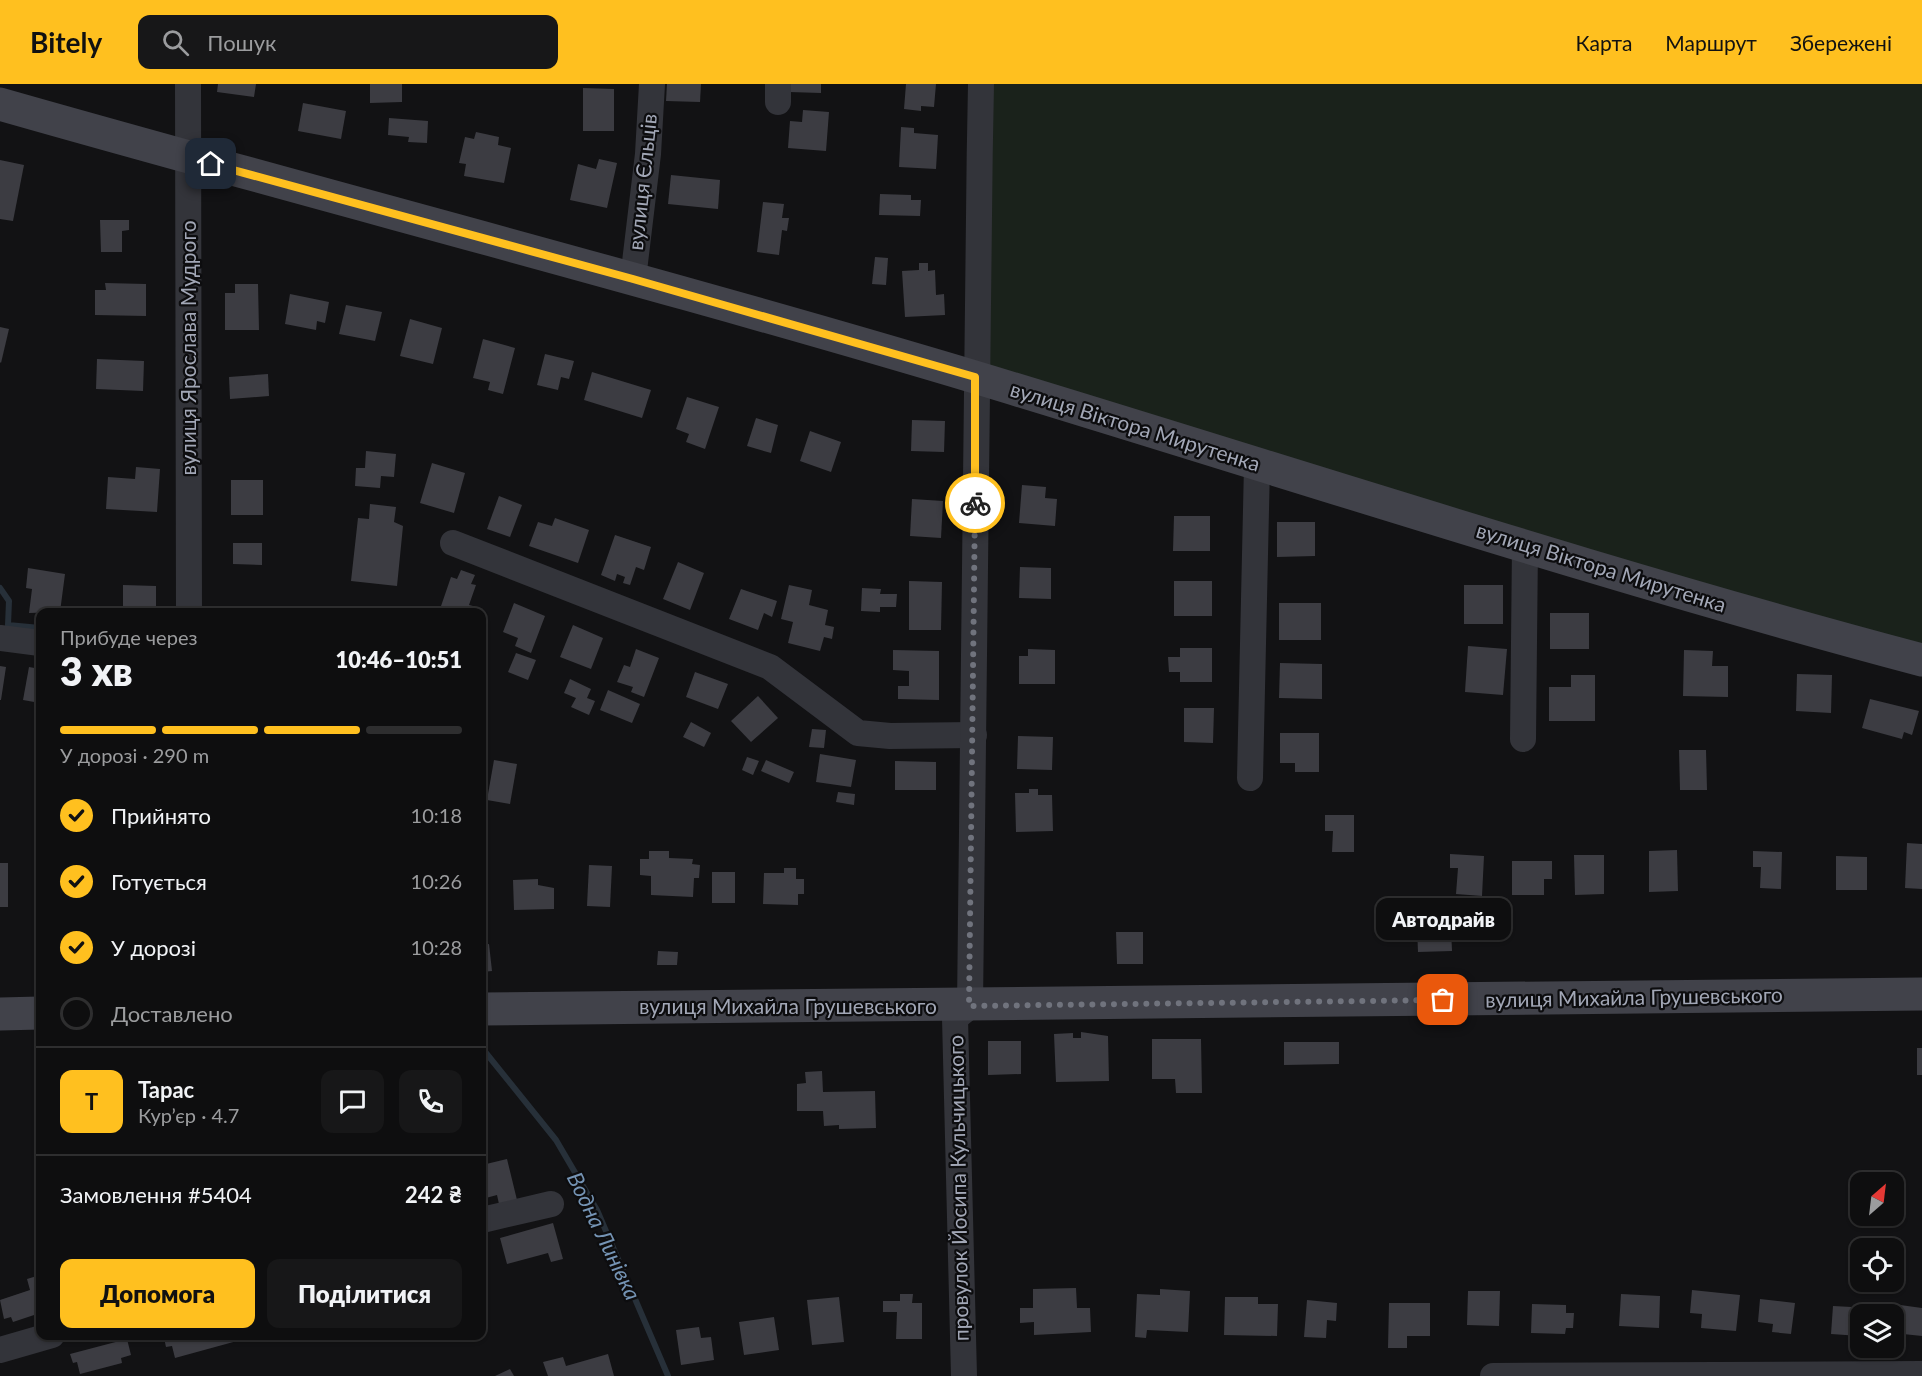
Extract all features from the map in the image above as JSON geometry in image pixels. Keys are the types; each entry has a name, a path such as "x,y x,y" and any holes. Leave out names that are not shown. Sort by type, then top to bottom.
{"street":[{"name":"вулиця Ярослава Мудрого","path":"188,84 189,608"},
{"name":"вулиця Єльців","path":"633,279 648,154 652,84"},
{"path":"969,1006 974,735 975,377 981,84"},
{"name":"вулиця Віктора Мирутенка","path":"0,104 633,279 975,377 1257,465 1828,635 1922,660"},
{"path":"1250,778 1257,465"},
{"path":"453,543 770,667 858,733 890,736 974,735"},
{"path":"1523,739 1525,545"},
{"path":"0,638 36,642"},
{"name":"вулиця Михайла Грушевського","path":"486,1009 969,1006 1922,994"},
{"name":"провулок Йосипа Кульчицького","path":"964,1376 955,1018 969,1006"},
{"path":"0,1014 36,1013"},
{"path":"486,1219 550,1204"},
{"path":"0,1350 36,1340"},
{"path":"1493,1376 1922,1374"}],"shaded area":[{"path":"988,84 1922,84 1922,653 980,382"}],"building":[{"path":"218,84 256,84 254,97 217,92"},
{"path":"370,84 402,84 402,102 370,103"},
{"path":"667,84 701,84 700,102 666,101"},
{"path":"790,84 821,84 821,93 789,92"},
{"path":"906,84 936,84 934,107 921,106 921,111 904,109"},
{"path":"583,88 614,89 614,131 583,131"},
{"path":"303,103 346,111 341,139 298,131"},
{"path":"803,110 829,112 826,151 788,148 790,121 802,122"},
{"path":"389,118 428,121 427,143 408,142 409,137 388,135"},
{"path":"901,127 914,128 914,133 938,135 936,169 899,167"},
{"path":"476,132 499,137 498,145 511,148 504,183 464,176 466,164 459,163 465,137 474,139"},
{"path":"599,159 617,163 607,208 570,200 578,164 596,169"},
{"path":"0,160 24,165 13,221 0,219"},
{"path":"671,175 720,180 718,209 668,204"},
{"path":"880,194 911,195 911,200 921,200 920,216 879,215"},
{"path":"763,202 784,204 782,218 789,218 787,231 782,230 779,255 757,252"},
{"path":"100,220 129,220 129,230 122,231 122,252 101,252"},
{"path":"875,257 888,258 886,285 872,284"},
{"path":"919,263 928,263 928,271 935,270 936,295 944,294 945,315 905,317 902,271 919,270"},
{"path":"105,283 146,284 146,316 95,315 95,290 106,290"},
{"path":"235,284 258,284 259,330 225,330 225,293 235,293"},
{"path":"290,294 329,302 325,323 317,321 316,330 285,324"},
{"path":"346,305 382,312 375,341 339,334"},
{"path":"410,319 442,328 433,364 400,356"},
{"path":"0,327 9,329 1,363 0,362"},
{"path":"483,339 515,348 503,394 488,390 490,382 473,378"},
{"path":"545,354 574,361 569,379 561,377 558,390 537,385"},
{"path":"97,359 144,361 143,391 96,389"},
{"path":"592,372 651,390 642,418 584,400"},
{"path":"268,374 269,396 230,399 229,377"},
{"path":"687,397 719,407 705,449 686,442 689,434 676,429"},
{"path":"756,418 778,425 771,453 747,446"},
{"path":"912,420 945,421 944,452 911,451"},
{"path":"810,431 841,442 831,472 800,461"},
{"path":"366,451 396,454 394,477 381,476 380,488 355,486 356,468 365,468"},
{"path":"432,463 465,473 454,513 420,503"},
{"path":"136,467 160,469 157,512 106,509 108,477 135,479"},
{"path":"231,480 263,480 263,515 231,515"},
{"path":"1022,485 1046,487 1045,498 1057,499 1055,526 1019,523"},
{"path":"499,496 522,505 510,537 487,529"},
{"path":"912,499 943,501 941,538 910,536"},
{"path":"370,504 396,507 394,522 403,526 397,586 351,581 358,518 369,519"},
{"path":"1174,516 1210,516 1210,551 1173,551"},
{"path":"555,518 589,530 578,563 529,546 538,522 552,526"},
{"path":"1277,522 1315,522 1315,556 1277,557"},
{"path":"615,535 651,547 644,570 636,567 630,585 623,583 625,577 617,574 615,581 601,575"},
{"path":"233,543 262,543 262,565 233,564"},
{"path":"678,562 704,573 690,610 663,599"},
{"path":"1020,567 1051,568 1051,599 1019,598"},
{"path":"28,568 65,574 61,608 36,608 36,613 29,613 32,589 26,588"},
{"path":"461,570 475,575 471,584 476,585 469,605 477,608 440,608 451,577 457,579"},
{"path":"909,581 942,582 941,630 909,630"},
{"path":"1174,581 1212,581 1212,616 1174,616"},
{"path":"123,585 156,586 156,608 123,608"},
{"path":"789,585 812,590 809,605 828,610 825,625 834,627 832,639 824,637 820,651 788,643 793,622 781,619"},
{"path":"1464,585 1503,585 1503,624 1464,624"},
{"path":"862,588 881,589 880,594 897,594 896,607 880,607 880,612 861,611"},
{"path":"741,589 777,601 772,617 764,613 758,630 729,619"},
{"path":"514,603 545,616 531,653 515,646 518,638 503,632"},
{"path":"1279,603 1321,603 1321,640 1279,640"},
{"path":"1550,613 1589,613 1589,649 1550,649"},
{"path":"573,625 603,638 591,669 560,657"},
{"path":"1468,646 1507,649 1503,695 1465,692"},
{"path":"1180,648 1212,648 1212,682 1180,682 1180,672 1169,672 1168,657 1180,657"},
{"path":"636,649 659,658 644,697 631,692 633,687 617,682 624,665 630,667"},
{"path":"1028,649 1055,650 1055,684 1019,684 1019,656 1028,656"},
{"path":"893,650 939,651 939,700 898,699 898,686 909,686 909,671 893,670"},
{"path":"1684,650 1713,651 1712,666 1728,666 1728,697 1683,696"},
{"path":"516,653 536,660 528,680 508,672"},
{"path":"1280,663 1322,664 1322,699 1279,698"},
{"path":"0,666 6,667 1,700 0,700"},
{"path":"29,667 36,668 36,702 23,700"},
{"path":"695,672 728,684 718,709 686,697"},
{"path":"1797,674 1832,675 1831,713 1796,711"},
{"path":"1571,675 1595,675 1595,721 1549,721 1549,687 1571,687"},
{"path":"570,679 591,689 587,698 595,701 589,715 571,707 576,698 564,693"},
{"path":"608,690 640,704 632,723 600,710"},
{"path":"758,696 778,718 751,742 731,721"},
{"path":"1870,699 1919,711 1912,735 1904,732 1902,739 1862,728"},
{"path":"1184,708 1214,708 1213,743 1184,742"},
{"path":"691,722 711,733 704,747 683,737"},
{"path":"812,729 826,730 824,748 809,747"},
{"path":"1280,733 1319,733 1319,772 1295,772 1295,763 1280,763"},
{"path":"1018,736 1053,737 1052,770 1017,769"},
{"path":"1679,750 1706,750 1707,790 1680,790"},
{"path":"820,754 856,760 851,787 816,782"},
{"path":"747,757 759,761 753,775 742,770"},
{"path":"494,760 517,764 510,804 487,800"},
{"path":"766,760 794,772 789,783 761,771"},
{"path":"895,761 936,762 936,790 895,790"},
{"path":"1029,789 1038,789 1038,795 1052,795 1053,831 1016,832 1015,793 1029,793"},
{"path":"838,792 855,794 854,805 836,802"},
{"path":"1325,815 1354,815 1354,852 1332,852 1333,831 1325,831"},
{"path":"1907,843 1922,844 1922,889 1905,888"},
{"path":"1677,850 1678,891 1649,892 1649,851"},
{"path":"649,851 669,851 669,858 693,859 692,864 700,865 699,878 694,878 693,897 651,895 651,876 640,875 640,859 649,859"},
{"path":"1753,851 1782,852 1781,889 1760,888 1761,867 1753,867"},
{"path":"1450,854 1484,856 1482,896 1456,894 1458,868 1450,868"},
{"path":"1574,855 1604,855 1604,894 1575,895"},
{"path":"1836,856 1867,857 1867,890 1836,890"},
{"path":"1512,861 1552,861 1552,879 1544,879 1544,895 1512,895"},
{"path":"0,863 8,863 8,907 0,907"},
{"path":"589,865 612,866 610,907 587,906"},
{"path":"784,868 796,868 796,879 804,879 804,894 798,894 798,905 763,904 764,873 784,873"},
{"path":"712,872 735,872 735,903 712,903"},
{"path":"538,879 538,885 554,888 554,909 514,910 513,880"},
{"path":"1417,928 1451,928 1452,951 1418,952"},
{"path":"1116,932 1143,932 1143,964 1117,964"},
{"path":"486,944 489,944 492,971 486,972"},
{"path":"658,951 678,952 677,965 657,965"},
{"path":"1081,1032 1108,1036 1109,1081 1056,1082 1054,1034 1073,1033 1073,1038 1081,1038"},
{"path":"1152,1039 1201,1039 1202,1093 1176,1093 1175,1079 1152,1079"},
{"path":"988,1041 1021,1041 1021,1074 988,1075"},
{"path":"1284,1042 1339,1042 1339,1064 1284,1065"},
{"path":"1917,1048 1922,1048 1922,1075 1917,1075"},
{"path":"822,1071 823,1092 875,1091 876,1128 839,1129 839,1125 824,1126 823,1111 797,1111 797,1084 806,1083 805,1072"},
{"path":"507,1159 517,1200 499,1204 497,1195 486,1198 486,1164"},
{"path":"553,1223 563,1259 551,1262 548,1253 507,1264 500,1238"},
{"path":"36,1276 36,1314 13,1322 11,1317 4,1319 0,1300 30,1290 27,1279"},
{"path":"1076,1288 1077,1308 1090,1308 1091,1332 1034,1335 1034,1322 1020,1323 1020,1308 1033,1308 1033,1289"},
{"path":"1160,1289 1190,1291 1188,1332 1147,1330 1146,1338 1135,1337 1137,1294 1160,1295"},
{"path":"1692,1290 1740,1295 1736,1331 1701,1328 1702,1314 1690,1313"},
{"path":"1468,1291 1500,1291 1499,1326 1467,1325"},
{"path":"900,1294 913,1294 912,1303 922,1303 922,1339 896,1339 897,1312 883,1312 883,1301 900,1301"},
{"path":"1621,1294 1660,1296 1659,1328 1619,1326"},
{"path":"839,1297 844,1342 812,1345 807,1300"},
{"path":"1225,1297 1258,1297 1258,1304 1278,1304 1277,1336 1224,1335"},
{"path":"1760,1299 1795,1303 1791,1334 1772,1332 1773,1324 1758,1322"},
{"path":"1307,1300 1337,1303 1336,1321 1327,1320 1326,1338 1304,1337"},
{"path":"1389,1303 1430,1303 1430,1336 1407,1336 1407,1348 1388,1348"},
{"path":"1532,1304 1566,1305 1566,1313 1574,1313 1573,1328 1566,1328 1565,1334 1531,1333"},
{"path":"1833,1306 1850,1307 1850,1335 1831,1334"},
{"path":"1904,1306 1922,1308 1922,1336 1904,1334"},
{"path":"774,1317 779,1350 744,1355 739,1322"},
{"path":"699,1327 701,1338 711,1337 714,1360 681,1365 676,1330"},
{"path":"127,1340 131,1355 121,1358 122,1363 80,1374 77,1362 73,1363 70,1354"},
{"path":"164,1340 237,1341 175,1358 172,1346 166,1347"},
{"path":"608,1354 614,1376 548,1376 543,1362 563,1357 566,1366"},
{"path":"510,1369 514,1376 495,1376"}],"waterway":[{"name":"Водна Линівка","path":"0,588 9,601 8,625 36,628"},
{"name":"Водна Линівка","path":"486,1053 556,1140 597,1210 668,1376"}],"way so far":[{"path":"975,503 975,693 969,1006 1443,1000"}],"place":[{"name":"Автодрайв","path":"1443,1000"}],"route":[{"path":"211,164 633,279 975,377 975,503"}]}
